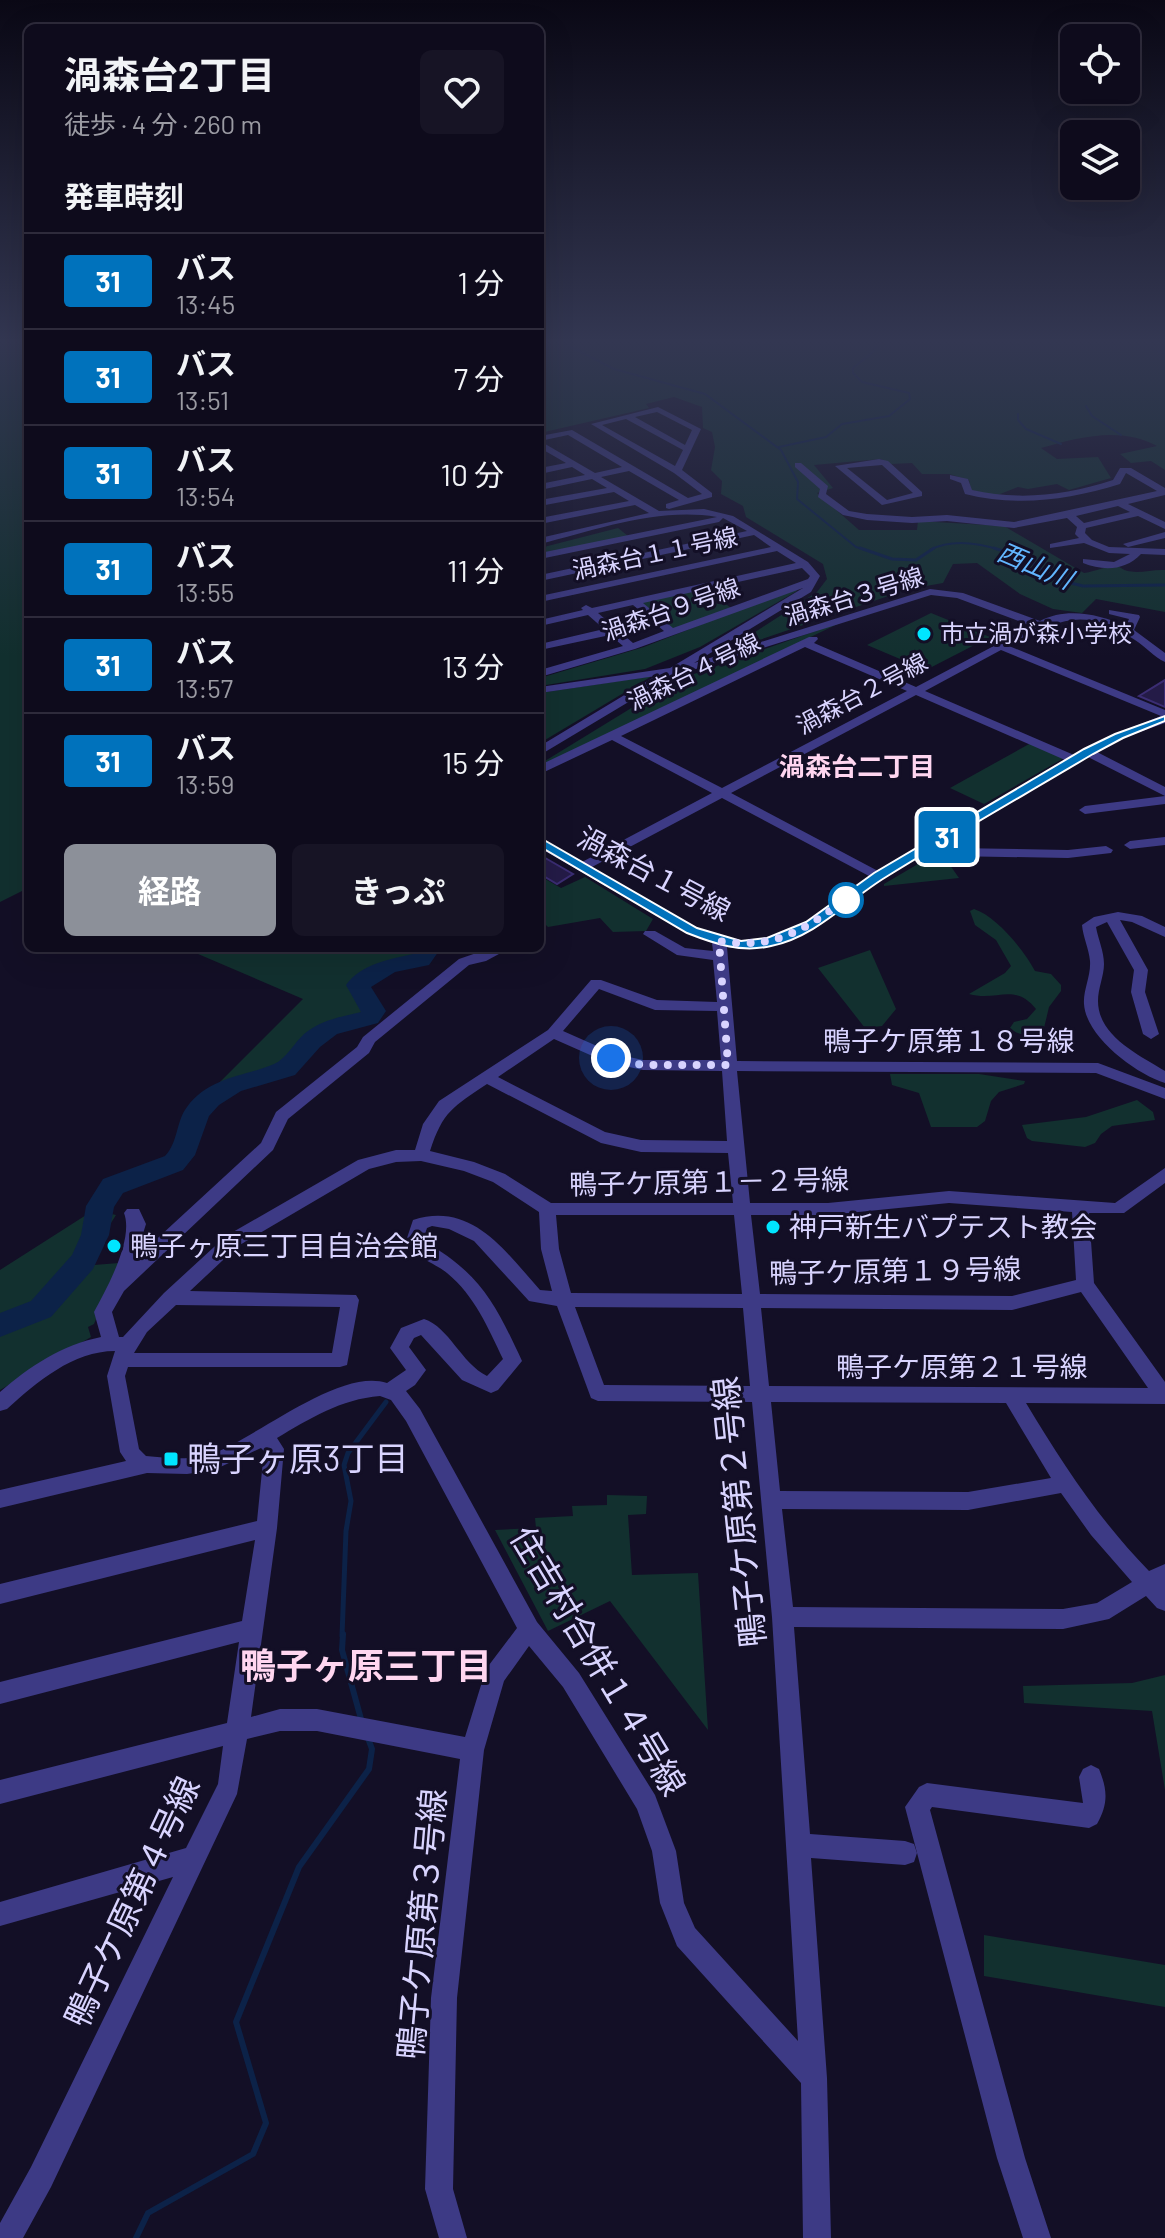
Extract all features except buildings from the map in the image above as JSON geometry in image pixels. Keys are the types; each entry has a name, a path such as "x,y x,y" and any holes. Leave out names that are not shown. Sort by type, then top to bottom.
{"street":[{"path":"544,749 807,590 814,581 812,570 805,564 729,517 693,511 655,513 546,446"},
{"path":"593,446 687,501"},
{"path":"544,539 655,513 709,495 677,471 634,446"},
{"path":"677,471 687,449 682,446"},
{"path":"544,454 553,452"},
{"path":"839,508 885,503 919,494 885,463 839,466 885,503"},
{"path":"544,470 573,464"},
{"path":"798,465 825,488 821,495 839,508 867,517 912,520 947,518 1014,525 1165,491"},
{"path":"1132,467 1165,491"},
{"path":"544,486 630,468"},
{"path":"953,477 965,481 968,492 1034,499 1091,491 1117,482 1123,470 1128,470 1165,491"},
{"path":"544,502 614,489"},
{"path":"1091,491 1165,526"},
{"path":"1034,499 1066,514 1082,526 1139,513"},
{"path":"544,520 636,502"},
{"path":"947,518 944,513 965,507"},
{"path":"544,555 729,517"},
{"path":"1082,526 1080,534 1084,540"},
{"path":"545,576 754,532"},
{"path":"641,535 712,590"},
{"path":"1117,551 1124,545 1165,535"},
{"path":"1053,546 1084,540 1117,551 1165,552"},
{"name":"渦森台１１号線","path":"544,598 779,548"},
{"path":"1086,561 1115,565 1137,552"},
{"path":"544,622 635,602 712,590 805,564"},
{"path":"545,576 631,647"},
{"name":"渦森台９号線","path":"544,673 672,633 731,605 814,581"},
{"name":"渦森台３号線","path":"544,689 705,665 869,613 916,594 945,592 1040,625"},
{"path":"635,602 672,633"},
{"path":"1120,612 1135,617 1129,630"},
{"name":"渦森台４号線","path":"544,768 869,613"},
{"name":"渦森台２号線","path":"582,867 1052,619 1076,617 1112,623 1129,630 1165,659"},
{"path":"544,646 612,631"},
{"path":"806,643 1075,760"},
{"path":"999,646 1165,717"},
{"name":"渦森台１号線","path":"650,934 682,952 769,942 792,935 878,876 1088,752 1165,717"},
{"path":"613,736 878,876"},
{"path":"1088,752 1165,792"},
{"path":"1085,810 1165,800"},
{"path":"1130,845 1165,841"},
{"path":"938,843 951,852 983,849 1086,854 1106,850"},
{"name":"渦森台１号線","path":"544,845 692,930 719,949"},
{"path":"1111,917 1141,970 1138,992 1151,1034"},
{"path":"1165,933 1142,920 1100,918 1089,925 1098,965 1091,1010 1096,1025 1125,1052 1165,1078"},
{"name":"鴨子ケ原第２号線","path":"719,949 759,1395 783,1617 814,2078"},
{"path":"118,1286 267,1146 282,1116 364,1050 368,1040 464,962 492,952"},
{"path":"421,1155 431,1124 445,1105 553,1033 596,983 655,1005 723,1007"},
{"name":"鴨子ケ原第１８号線","path":"553,1033 611,1058 643,1065 1098,1068 1165,1094"},
{"path":"485,1077 601,1137 641,1146 736,1147"},
{"name":"鴨子ケ原第１－２号線","path":"120,1349 232,1241 364,1164 396,1156 421,1155 468,1166 499,1178 548,1209 828,1209 949,1197 1118,1209 1165,1174"},
{"path":"1080,1207 1085,1284 1165,1396"},
{"path":"548,1209 545,1224 564,1300"},
{"path":"133,1213 137,1224 118,1286 103,1312 120,1349 116,1376 130,1452 141,1464 162,1467 212,1463 351,1390 389,1391"},
{"name":"鴨子ケ原第１９号線","path":"389,1391 408,1380 417,1370 399,1348 407,1333 424,1326 435,1335 457,1367 479,1382 491,1385 513,1361 477,1289 443,1258 414,1244 419,1224 432,1220 452,1223 480,1236 535,1296 564,1300 1012,1303 1085,1284"},
{"path":"0,1403 71,1353 120,1349 340,1360 350,1300 170,1298"},
{"name":"鴨子ケ原第２１号線","path":"564,1300 598,1393 1165,1396"},
{"name":"住吉村合併１４号線","path":"389,1391 398,1396 413,1415 529,1629 571,1680 647,1803 664,1851 672,1903 686,1937 814,2078"},
{"path":"1011,1395 1063,1484 1097,1530 1156,1578 1165,1601"},
{"name":"鴨子ケ原第４号線","path":"3,2237 41,2177 229,1786 267,1528 274,1449 263,1437"},
{"path":"0,1499 146,1465"},
{"path":"771,1500 968,1501 1063,1484"},
{"path":"0,1594 267,1528"},
{"path":"783,1617 1063,1619 1101,1612 1156,1578"},
{"path":"0,1693 252,1629"},
{"name":"鴨子ケ原第３号線","path":"453,2238 439,2189 444,1998 473,1750 494,1676 529,1629"},
{"path":"0,1792 280,1720 317,1720 473,1750"},
{"path":"1037,2238 1011,2158 917,1807 927,1795 1089,1816 1095,1804 1091,1777"},
{"path":"798,1845 905,1853"},
{"path":"0,1914 195,1858"},
{"path":"814,2078 817,2238"}],"green space":[{"path":"0,446 24,446 24,890 0,902"},
{"path":"1047,446 1041,448 1057,459 1098,457 1111,478 1069,490 1057,484 1028,489 1018,487 995,496 971,490 969,480 949,474 922,474 912,463 891,464 881,459 814,465 833,488 817,493 859,530 917,530 918,521 1004,526 1084,573 1118,566 1134,572 1165,570 1165,612 1096,599 1082,613 1053,609 1020,594 977,563 953,564 943,583 909,589 724,652 817,592 827,579 823,564 746,517 743,506 721,494 722,481 711,470 715,447"},
{"path":"1165,446 1165,470 1151,461 1131,463 1120,454"},
{"path":"618,528 628,536 544,554 544,547"},
{"path":"705,588 731,608 674,630 640,603"},
{"path":"795,588 797,591 700,647 645,669 544,685 544,677 644,647"},
{"path":"931,613 990,637 926,670 867,645"},
{"path":"844,621 544,764 677,680"},
{"path":"652,676 545,740 544,692"},
{"path":"1031,743 1064,758 984,804 950,788"},
{"path":"940,851 959,878 884,886 884,884"},
{"path":"585,877 653,919 646,931 613,932 600,918 548,927 544,923 544,878 561,888"},
{"path":"974,909 1009,935 1035,971 1051,974 1061,985 1061,991 1049,1007 1044,1028 1040,1031 1022,1035 1010,1028 1014,1022 1027,1019 1036,1009 1020,996 969,994 1005,973 1011,966 996,940 975,925 970,911"},
{"path":"870,950 896,1009 882,1026 865,1028 818,968"},
{"path":"193,952 423,952 355,990 366,1009 269,1068 219,1083 303,999"},
{"path":"890,1074 979,1074 1025,1081 999,1092 991,1101 985,1121 977,1127 931,1127 919,1093 892,1085"},
{"path":"1137,1100 1153,1112 1155,1120 1112,1126 1095,1143 1085,1147 1032,1141 1027,1138 1022,1125 1086,1117"},
{"path":"94,1210 116,1215 97,1245 94,1265 119,1263 94,1324 88,1327 91,1337 0,1390 0,1270"},
{"path":"607,1495 647,1496 646,1514 628,1515 632,1575 698,1573 708,1730 610,1601 548,1631 495,1530 536,1528 535,1518 573,1516 572,1506 607,1505"},
{"path":"1165,1675 1165,1790 1152,1711 1024,1703 1023,1686 1132,1683"},
{"path":"984,1935 1165,1965 1165,2007 984,1976"}],"waterway":[{"name":"西山川","path":"776,446 798,482 797,499 856,547 865,550"},
{"name":"西山川","path":"932,549 965,543 999,550"},
{"name":"西山川","path":"860,548 865,550"},
{"name":"西山川","path":"994,548 999,550"},
{"name":"西山川","path":"865,550 892,559 916,560 932,549"},
{"name":"西山川","path":"999,550 1032,563 1050,578 1083,586 1165,585"},
{"path":"0,1325 41,1309 83,1261 95,1235 100,1206 113,1186 174,1163 182,1155 197,1112 210,1099 232,1085 286,1069 311,1041 329,1028 369,1018 374,1011 358,985 388,966 421,960 427,952"},
{"path":"342,1636 346,1531 351,1501 344,1465 348,1453 386,1402"},
{"path":"343,1634 342,1650 361,1719"},
{"path":"136,2238 148,2213 253,2154 266,2123 236,2022 299,1867 369,1769 372,1749 368,1738"}],"bus line":[{"name":"31","path":"544,845 692,930 719,941 741,945 769,942 810,925 878,876 1088,752 1119,736 1165,719"}],"place":[{"name":"市立渦が森小学校","path":"924,634"},
{"name":"神戸新生バプテスト教会","path":"773,1227"},
{"name":"鴨子ヶ原三丁目自治会館","path":"114,1246"},
{"name":"鴨子ヶ原3丁目","path":"171,1459"}],"district":[{"name":"渦森台二丁目","path":"857,767"},
{"name":"鴨子ヶ原三丁目","path":"366,1666"}],"route":[{"path":"611,1058 643,1065 728,1065 719,941 741,945 769,942 792,935 856,892 846,900"}]}
